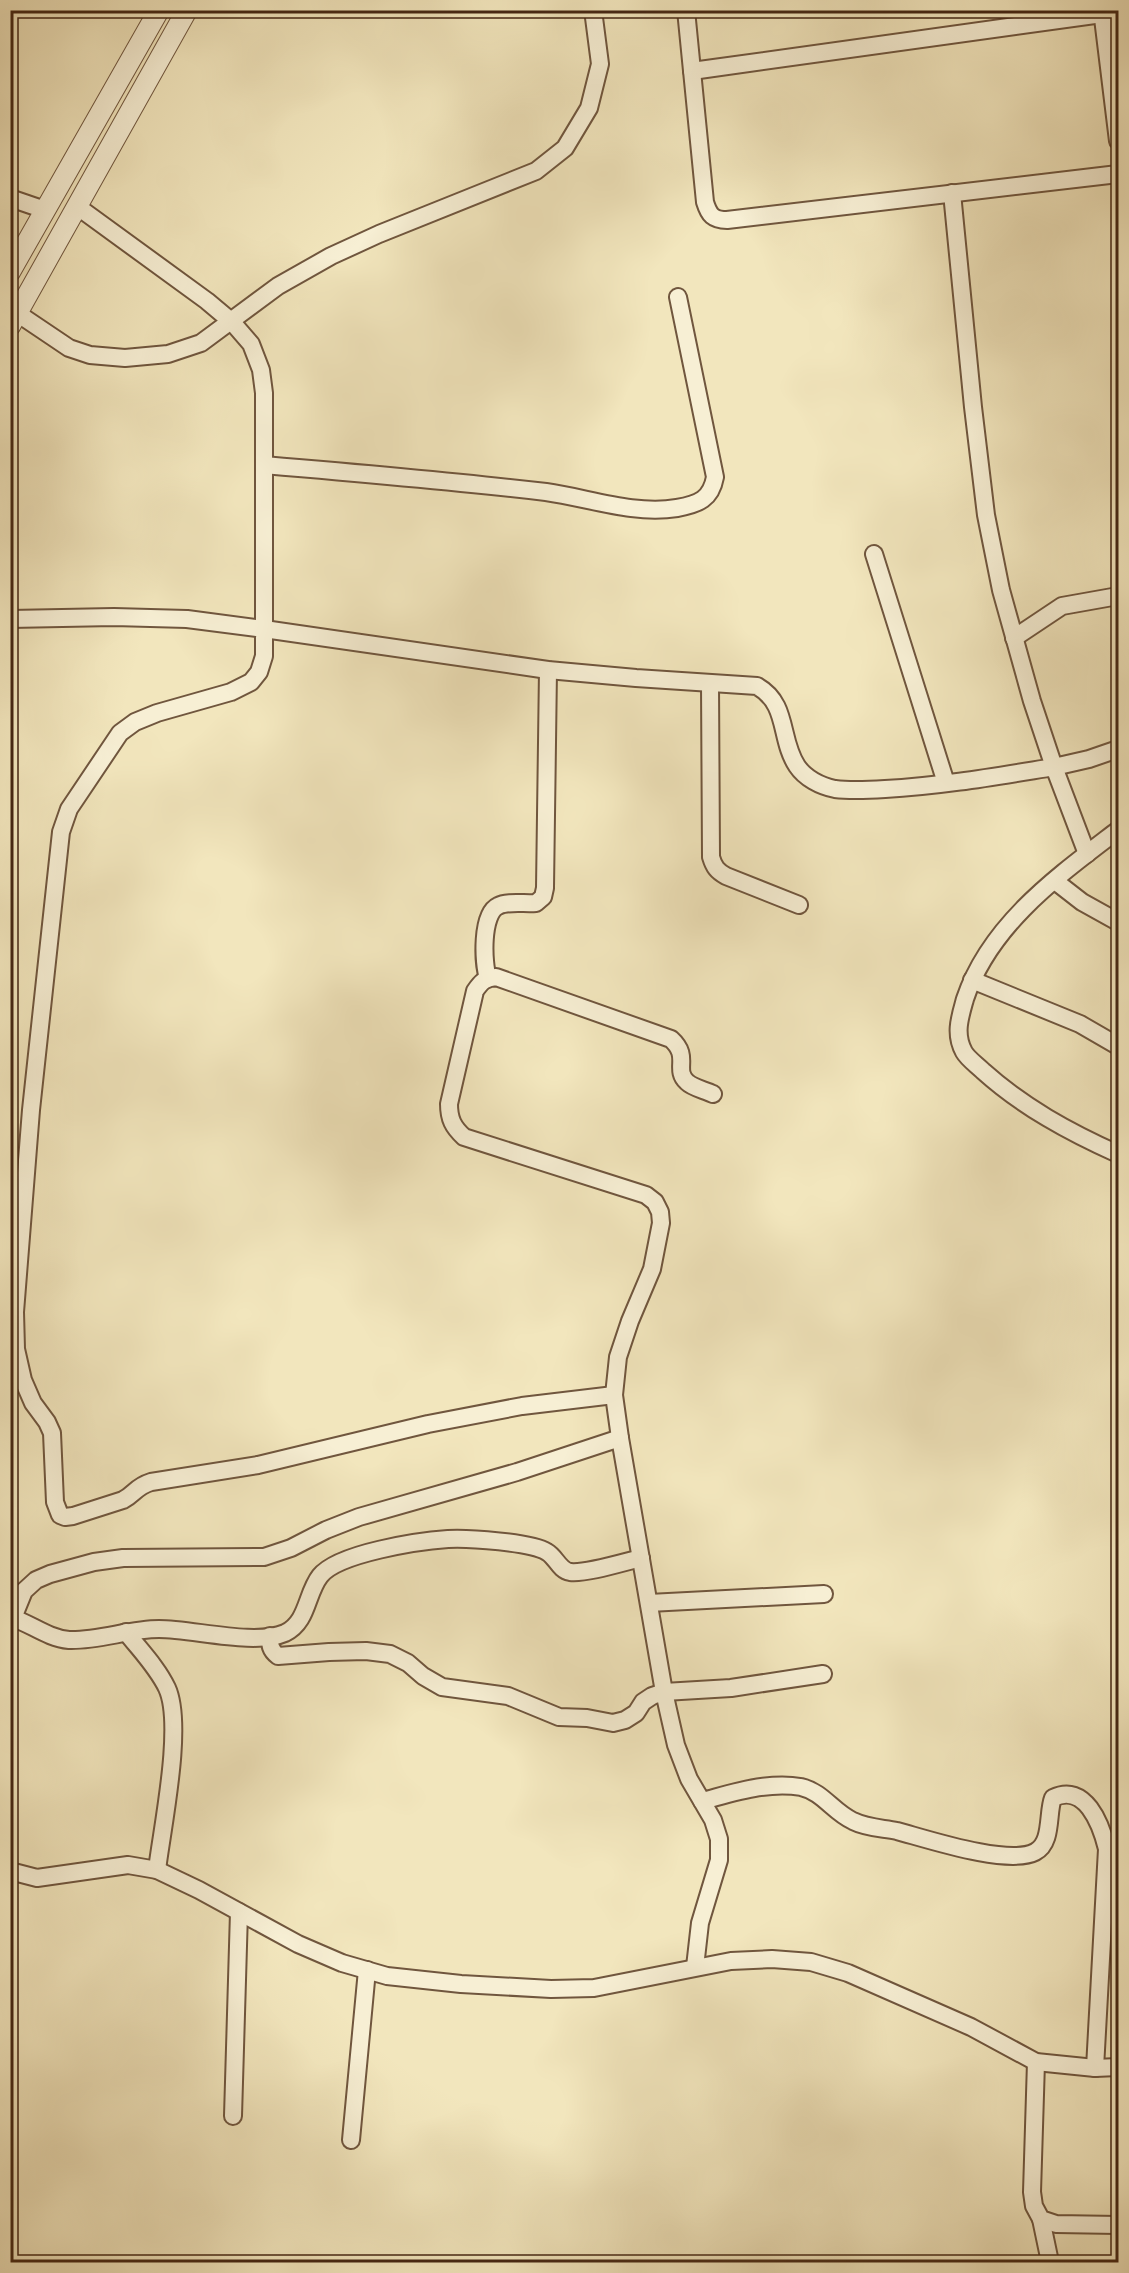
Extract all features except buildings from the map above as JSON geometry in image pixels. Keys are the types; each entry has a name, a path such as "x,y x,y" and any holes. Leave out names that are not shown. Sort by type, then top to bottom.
{"street":[{"path":"10,272 159,10"},
{"path":"187,10 14,320 69,348 90,355 125,358 168,354 201,343 278,286 331,256 536,171 565,148 589,108 600,64 593,10"},
{"path":"686,10 705,202 710,216 715,219 727,220 1119,174"},
{"path":"692,71 1102,12 1114,66 1119,141"},
{"path":"952,193 986,515 1001,590 1054,767 1087,854"},
{"path":"10,198 45,210"},
{"path":"78,207 207,301 232,322 251,344 261,370 264,393 264,656 259,672 251,682 231,692 157,713 135,722 120,733 69,809 61,832 31,1110 15,1312 16,1349 23,1380 33,1403 52,1433 57,1508 60,1515 73,1516 123,1500 136,1488 151,1482 258,1465 451,1419 522,1406 614,1395"},
{"path":"264,465 548,493 642,510 677,508 695,503 707,497 713,489 715,477 678,297"},
{"path":"874,554 946,783"},
{"path":"1014,638 1062,606 1119,596"},
{"path":"10,618 187,619 548,670 758,686 768,692 776,704 797,765 810,780 834,789 912,788 1054,767 1119,749"},
{"path":"488,978 483,961 492,910 504,904 536,903 543,897 545,888 548,670"},
{"path":"710,684 711,857 714,865 726,876 799,905"},
{"path":"1119,830 1035,897 1008,925 988,951 972,980 958,1028 960,1043 965,1054 1001,1087 1027,1107 1119,1154"},
{"path":"1055,882 1082,902 1119,922"},
{"path":"695,1967 700,1923 718,1860 719,1839 713,1820 689,1779 676,1745 664,1692 614,1395 618,1357 652,1269 661,1223 660,1212 655,1202 646,1195 464,1137 455,1129 449,1117 449,1104 475,991 488,978 508,980 671,1039 678,1045 682,1055 681,1074 685,1081 713,1094"},
{"path":"972,980 1080,1024 1119,1046"},
{"path":"620,1438 506,1475 359,1517 326,1530 291,1548 264,1557 123,1558 94,1562 50,1574 36,1581 24,1591 12,1617 52,1636 69,1640 158,1629 246,1637 270,1636 285,1633 297,1624 321,1574 335,1564 356,1556 403,1545 449,1539 491,1541 547,1552 562,1568 573,1572 641,1558"},
{"path":"649,1603 824,1594"},
{"path":"126,1632 152,1664 168,1689 173,1713 173,1750 157,1870"},
{"path":"270,1636 272,1652 278,1656 366,1651 390,1654 408,1663 423,1676 442,1687 508,1696 558,1717 587,1718 613,1723 625,1720 636,1713 643,1702 664,1692 731,1688 823,1674"},
{"path":"702,1801 746,1790 776,1786 798,1787 813,1791 839,1813 867,1827 895,1831 967,1850 1021,1855 1036,1852 1045,1842 1049,1808 1053,1798 1062,1793 1072,1793 1082,1799 1103,1831 1107,1849 1095,2068"},
{"path":"10,1871 37,1878 128,1865 157,1870 200,1890 298,1944 342,1963 387,1976 461,1984 552,1989 594,1988 731,1961 772,1959 811,1962 848,1974 971,2027 1035,2062 1095,2068 1119,2067"},
{"path":"233,2116 239,1912"},
{"path":"351,2140 367,1970"},
{"path":"1035,2062 1032,2192 1034,2206 1041,2219 1050,2262"},
{"path":"1041,2219 1056,2224 1119,2225"}]}
